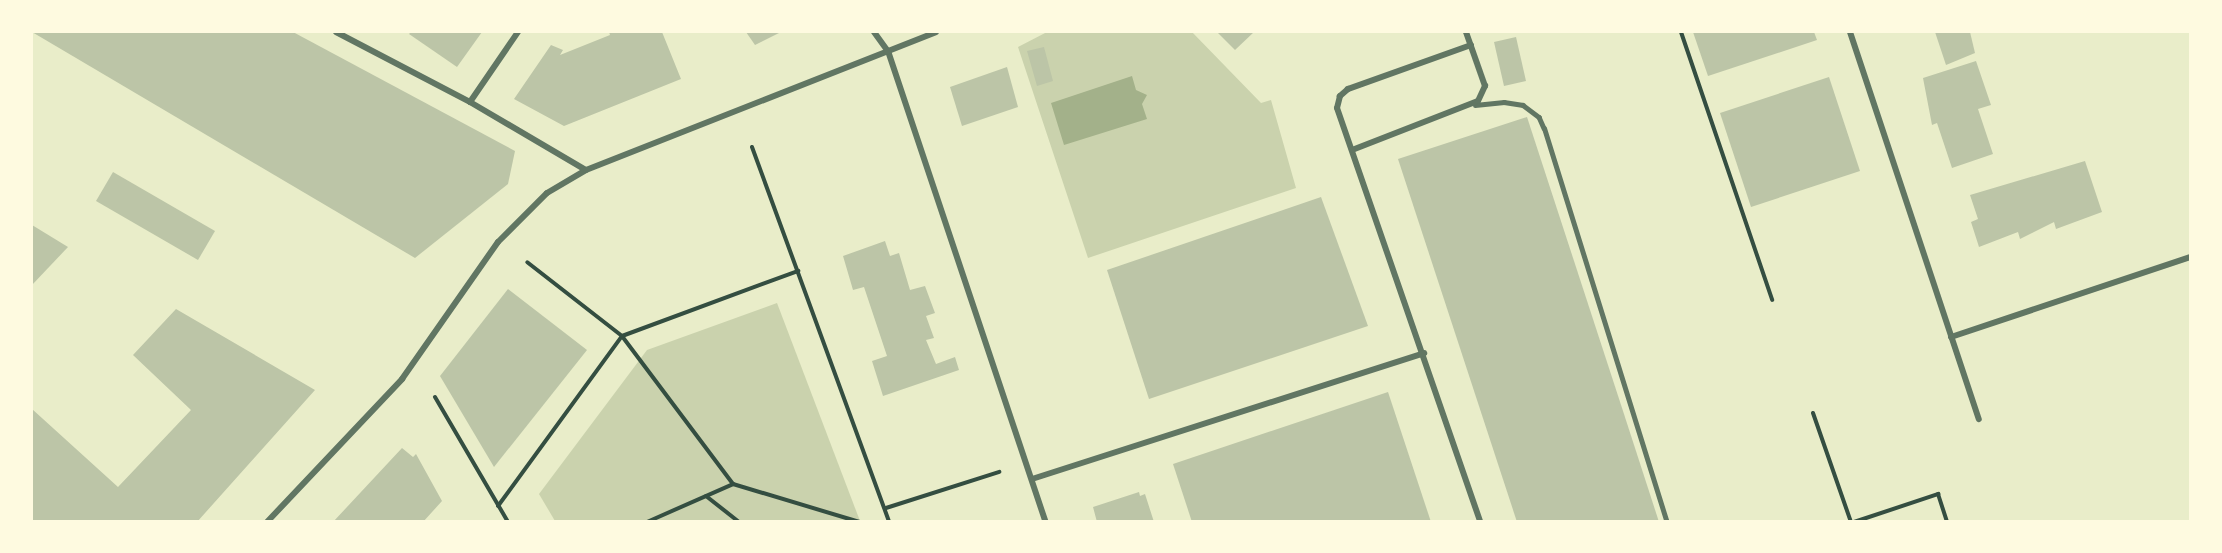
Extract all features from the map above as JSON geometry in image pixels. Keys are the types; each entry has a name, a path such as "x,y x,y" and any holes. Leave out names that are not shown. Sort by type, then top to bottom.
{"street":[{"path":"336,32 470,102 586,170"},
{"path":"470,102 518,32"},
{"path":"874,32 888,51 1046,522"},
{"path":"267,522 402,379 508,230 547,193 586,170 936,32"},
{"path":"1352,150 1473,106 1484,95 1485,86 1466,32"},
{"path":"1850,32 1978,419"},
{"path":"1471,45 1344,92 1337,108 1424,353 1480,522"},
{"path":"1544,128 1667,522"},
{"path":"1951,337 2190,257"},
{"path":"1032,479 1424,353"}],"lane":[{"path":"1473,106 1513,102 1532,110 1544,128"}],"path":[{"path":"1681,32 1772,300"},
{"path":"752,147 886,508 889,522"},
{"path":"527,262 622,336 733,484 860,522"},
{"path":"498,506 622,336 798,271"},
{"path":"435,397 508,522"},
{"path":"1813,413 1852,522 1938,494 1947,522"},
{"path":"886,508 999,472"},
{"path":"647,522 733,484"},
{"path":"705,496 739,522"}],"shaded area":[{"path":"1047,32 1192,32 1261,103 1271,100 1296,188 1088,258 1018,47"},
{"path":"1132,76 1136,90 1147,95 1142,104 1147,119 1064,145 1051,103"},
{"path":"777,303 860,521 555,521 539,494 647,350"}],"building":[{"path":"32,32 293,32 515,151 508,184 415,258"},
{"path":"411,32 482,32 457,67 409,34"},
{"path":"609,32 662,32 681,79 564,126 514,99 551,45 563,50 560,55 610,35"},
{"path":"746,32 781,32 755,45"},
{"path":"1217,32 1254,32 1235,50"},
{"path":"1693,32 1814,32 1817,40 1708,76"},
{"path":"1935,32 1970,32 1975,53 1946,65"},
{"path":"1516,37 1526,81 1504,86 1494,42"},
{"path":"1044,47 1053,81 1037,86 1027,51"},
{"path":"1976,61 1991,105 1978,109 1993,154 1952,168 1937,123 1932,125 1923,78"},
{"path":"1007,67 1018,107 962,126 950,87"},
{"path":"1829,77 1860,171 1751,207 1720,113"},
{"path":"1527,117 1659,522 1517,522 1398,159"},
{"path":"2085,161 2102,212 2056,229 2054,222 2020,239 2018,232 1979,247 1971,222 1978,219 1970,195"},
{"path":"113,172 215,231 198,260 96,201"},
{"path":"1321,197 1368,326 1149,399 1107,270"},
{"path":"32,225 68,247 32,285"},
{"path":"885,241 890,256 899,253 910,290 925,286 935,313 926,316 934,338 926,340 936,364 955,357 959,370 883,396 872,361 887,356 864,287 853,290 843,256"},
{"path":"508,289 587,350 494,467 440,376"},
{"path":"176,309 315,390 197,522 32,522 32,409 118,487 191,410 133,355"},
{"path":"1388,392 1431,522 1192,522 1173,464"},
{"path":"402,448 413,457 416,454 442,501 423,522 333,522"},
{"path":"1139,492 1140,496 1145,494 1154,522 1097,522 1093,507"}]}
